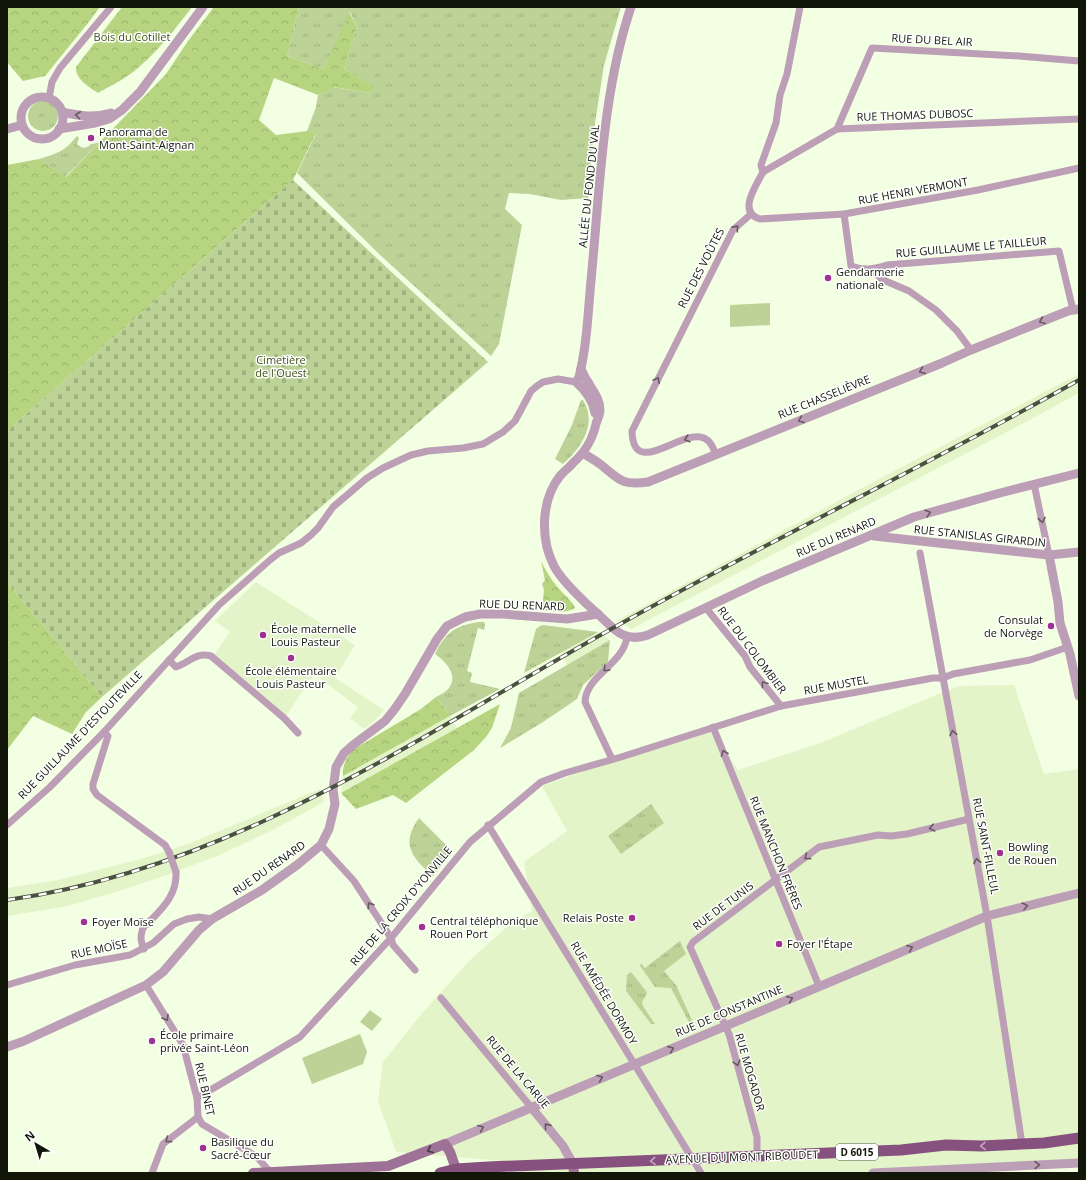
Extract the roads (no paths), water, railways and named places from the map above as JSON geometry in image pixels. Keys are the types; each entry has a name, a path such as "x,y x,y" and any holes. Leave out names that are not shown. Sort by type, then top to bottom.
{"main road":[{"name":"AVENUE DU MONT RIBOUDET","path":"440,1173 456,1169 573,1169 692,1159 901,1150 946,1145 982,1146 1044,1143 1079,1138"},
{"name":"RUE DE CONSTANTINE","path":"253,1173 392,1166 445,1144"},
{"path":"445,1144 450,1152 456,1169"}],"street":[{"path":"49,98 52,82 60,68 111,7"},
{"path":"59,129 109,119 122,110 140,92 203,7"},
{"name":"ALLÉE DU FOND DU VAL","path":"576,382 581,369 586,337 603,153 610,103 619,53 632,7"},
{"path":"751,214 748,209 753,192 763,172 761,165 776,122 780,95 787,74 800,7"},
{"name":"RUE DU BEL AIR","path":"837,129 872,48 1019,56 1079,61"},
{"path":"37,97 49,98 58,105 62,112 62,121 59,129 56,133 49,137 40,139 28,134 22,125 21,114 26,104 37,97"},
{"path":"62,112 79,116 92,116 122,110"},
{"name":"RUE THOMAS DUBOSC","path":"763,172 837,129 1079,119"},
{"path":"7,129 22,125"},
{"name":"RUE HENRI VERMONT","path":"751,214 760,219 844,214 978,190 1079,168"},
{"name":"RUE DES VOÛTES","path":"716,455 708,440 695,436 659,450 643,453 637,449 633,443 632,431 733,230 751,214"},
{"path":"844,214 851,266 873,270 880,279 909,291 936,310 957,331 971,350"},
{"name":"RUE GUILLAUME LE TAILLEUR","path":"873,270 887,265 1059,251 1076,310"},
{"name":"RUE CHASSELIÈVRE","path":"583,453 618,479 636,484 648,482 971,350 1076,310"},
{"path":"581,369 598,399 600,410 594,433 583,453 561,475 552,488 545,518 545,533 548,551 554,566 562,577 613,629 627,637 626,645 622,652 590,686 585,702 612,759"},
{"name":"RUE GUILLAUME D'ESTOUTEVILLE","path":"7,825 50,787 104,732 219,605 279,553 301,544 318,528 333,507 367,478 383,468 411,455 428,451 463,448 483,444 503,432 515,421 531,391 542,382 558,379 576,382"},
{"path":"576,382 584,390 592,403 596,425"},
{"name":"RUE DU RENARD","path":"627,637 640,638 648,635 762,581 872,536 914,517 1079,473"},
{"path":"1034,484 1058,602 1060,623 1068,647 1079,694"},
{"name":"RUE STANISLAS GIRARDIN","path":"892,527 902,539"},
{"name":"RUE STANISLAS GIRARDIN","path":"872,536 1049,555 1079,552"},
{"name":"RUE SAINT-FILLEUL","path":"920,553 987,916 1022,1144"},
{"name":"RUE DU COLOMBIER","path":"706,608 745,656 750,667 781,706"},
{"name":"RUE DU RENARD","path":"7,1047 24,1041 146,985 163,972 199,930 212,919 262,890 297,865 321,845 329,829 335,804 333,790 336,767 344,753 385,721 394,710 409,688 439,634 447,626 465,617 480,614 503,614 567,619 598,614"},
{"name":"RUE MUSTEL","path":"612,759 781,706 933,678 943,678 953,674 1030,660 1068,647"},
{"path":"169,660 176,667 185,664 196,656 203,654 211,656 284,718 298,733"},
{"name":"RUE MANCHON FRÈRES","path":"713,727 819,986"},
{"path":"104,732 108,736 93,784 93,789 97,795 165,845 176,872 176,880 172,896 164,907 142,929 140,940 144,949"},
{"name":"RUE DE LA CROIX D'YONVILLE","path":"196,1098 300,1037 391,938 461,851 488,825 541,782 612,759"},
{"name":"RUE DE TUNIS","path":"692,952 690,947 693,942 819,847 878,835 899,835 970,819"},
{"name":"RUE AMÉDÉE DORMOY","path":"488,825 701,1173"},
{"path":"321,845 354,881 391,938 393,945 415,970"},
{"name":"RUE DE CONSTANTINE","path":"445,1144 987,916 1079,893"},
{"name":"RUE MOÏSE","path":"7,985 75,965 130,955 153,943 174,924 199,917 212,919"},
{"name":"RUE MOGADOR","path":"692,952 725,1026 757,1136 757,1156"},
{"name":"RUE BINET","path":"146,985 183,1046 196,1098 198,1117 202,1124 257,1157 270,1172"},
{"name":"RUE DE LA CARUE","path":"441,998 562,1146 573,1169"},
{"path":"152,1173 162,1144 198,1117"},
{"name":"D 6015","path":"873,1173 948,1171 1079,1164"}],"railway":[{"path":"7,900 91,883 172,859 250,827 326,790 401,750 622,623 736,561 966,442 1079,380"}],"place":[{"name":"Panorama de Mont-Saint-Aignan","path":"91,138"},
{"name":"Gendarmerie nationale","path":"828,278"},
{"name":"Consulat de Norvège","path":"1051,626"},
{"name":"École maternelle Louis Pasteur","path":"263,635"},
{"name":"École élémentaire Louis Pasteur","path":"291,658"},
{"name":"Bowling de Rouen","path":"1000,853"},
{"name":"Relais Poste","path":"632,918"},
{"name":"Foyer Moïse","path":"84,922"},
{"name":"Central téléphonique Rouen Port","path":"422,927"},
{"name":"Foyer l'Étape","path":"779,944"},
{"name":"École primaire privée Saint-Léon","path":"152,1041"},
{"name":"Basilique du Sacré-Cœur","path":"203,1148"}],"park label":[{"name":"Bois du Cotillet","path":"132,37"},
{"name":"Cimetière de l'Ouest","path":"281,366"}]}
